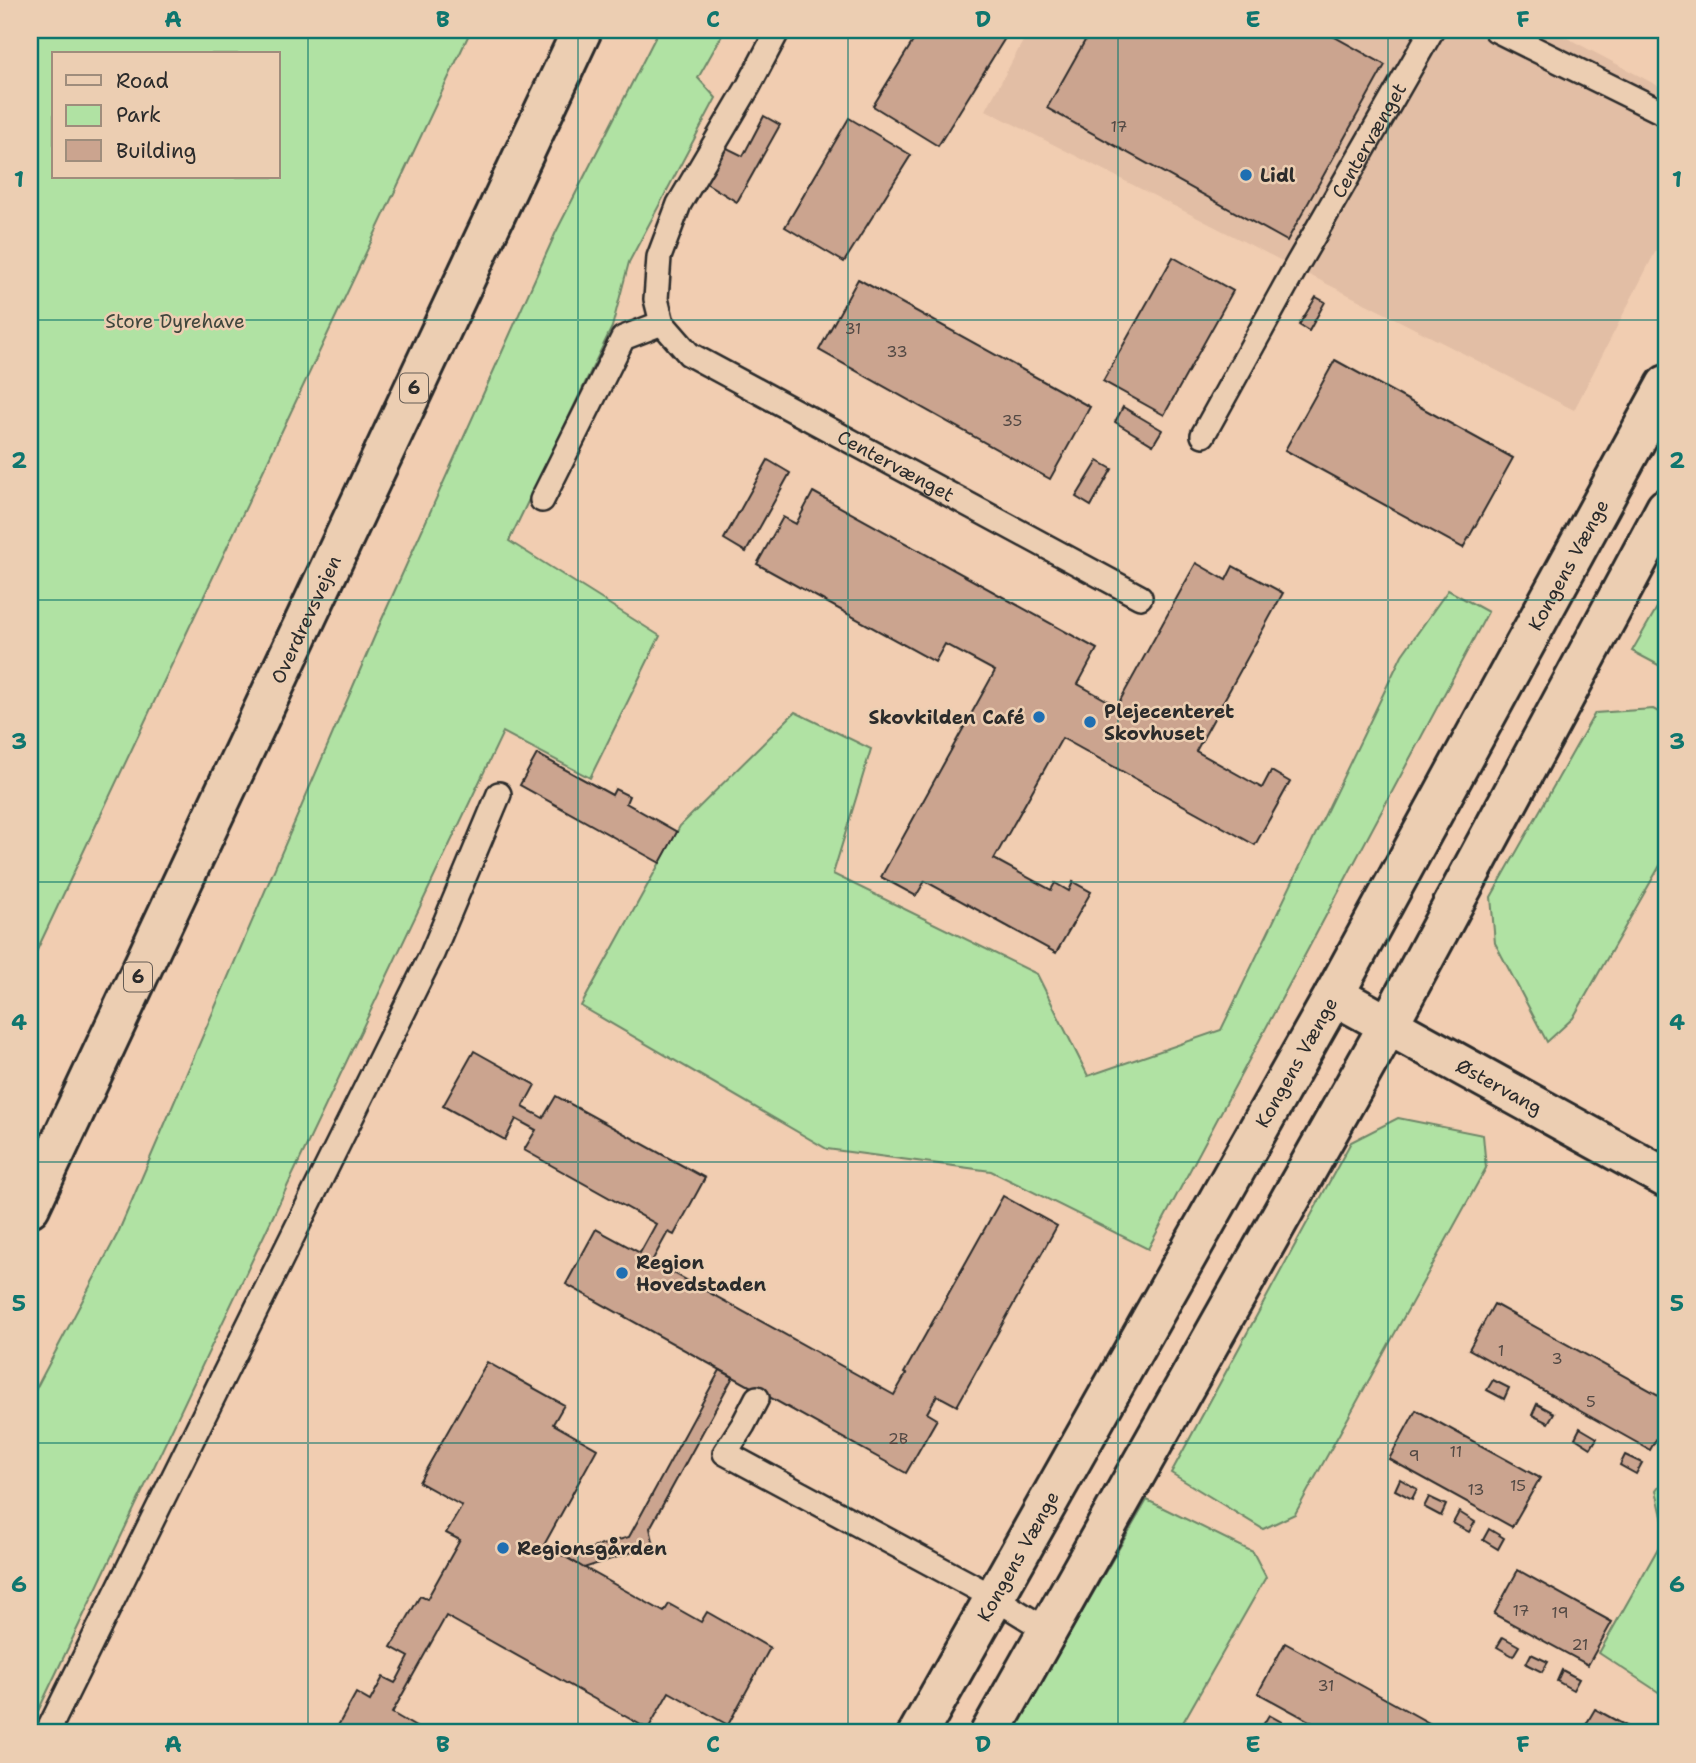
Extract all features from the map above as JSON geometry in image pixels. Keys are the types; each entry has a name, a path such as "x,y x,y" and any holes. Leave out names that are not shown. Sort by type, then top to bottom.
{"street":[{"name":"Overdrevsvejen","path":"30,1207 582,30"},
{"name":"Kongens Vænge","path":"918,1733 1334,995 1666,385"},
{"path":"990,1733 1390,1024 1666,508"},
{"name":"Østervang","path":"1334,995 1666,1178"}],"lane":[{"path":"542,500 623,338 662,323 656,299 659,257 679,204 748,87 778,30"},
{"name":"Centervænget","path":"1203,435 1433,30"},
{"path":"1496,30 1666,114"},
{"name":"Centervænget","path":"662,323 689,354 1140,597"},
{"path":"47,1733 432,954 499,794"},
{"path":"757,1398 725,1453 995,1598 1048,1631"}],"shaded area":[{"path":"1029,30 1552,30 1666,90 1666,231 1574,410 986,110"}],"green space":[{"name":"Store Dyrehave","path":"30,30 471,30 30,965"},
{"path":"659,30 725,30 698,78 716,98 629,262 612,327 509,541 660,636 590,778 503,732 30,1728 30,1400 118,1233 382,619 556,232"},
{"path":"1448,590 1488,612 1148,1249 991,1171 827,1149 581,1006 680,826 795,712 871,749 833,874 1037,974 1088,1076 1221,1030 1402,655"},
{"path":"1666,592 1666,669 1632,651"},
{"path":"1653,709 1666,716 1666,855 1573,1018 1547,1042 1495,943 1491,897 1595,713"},
{"path":"1398,1118 1483,1135 1486,1168 1295,1514 1263,1529 1171,1473 1351,1142"},
{"path":"1666,1476 1666,1534 1656,1490"},
{"path":"1147,1500 1253,1552 1266,1577 1177,1733 1012,1733"},
{"path":"1666,1534 1666,1697 1599,1653"}],"building":[{"path":"920,30 1010,30 938,146 873,106"},
{"name":"Lidl","path":"1091,30 1322,30 1385,65 1287,241 1047,108"},
{"path":"764,116 780,125 737,202 701,180 721,145 743,156"},
{"path":"849,118 911,155 844,262 785,227"},
{"path":"1173,257 1233,291 1164,415 1103,381"},
{"path":"858,279 1090,407 1050,479 819,350"},
{"path":"1316,297 1325,302 1309,331 1299,325"},
{"path":"1335,360 1513,458 1463,548 1285,450"},
{"path":"1123,407 1162,430 1153,445 1115,422"},
{"path":"768,460 790,473 746,552 724,539"},
{"path":"1098,461 1112,469 1091,506 1076,497"},
{"name":"Plejecenteret Skovhuset","path":"813,492 1097,649 1078,684 1117,706 1196,563 1226,580 1233,566 1283,593 1196,751 1262,788 1271,771 1290,782 1255,845 1062,738 994,859 1051,890 1055,883 1069,891 1073,882 1091,892 1056,953 925,881 916,896 881,877 995,671 945,644 935,662 757,564 783,517 796,524"},
{"path":"537,754 612,795 615,789 629,796 626,803 677,832 660,863 520,785"},
{"name":"Region Hovedstaden","path":"474,1051 535,1085 523,1107 543,1118 556,1096 705,1178 674,1235 668,1232 652,1261 894,1395 1003,1196 1057,1226 957,1406 937,1395 927,1413 937,1419 906,1473 566,1284 596,1229 640,1253 656,1224 524,1150 536,1130 516,1119 505,1140 443,1106"},
{"path":"1494,1304 1666,1399 1666,1422 1650,1450 1469,1349"},
{"name":"Regionsgården","path":"487,1362 564,1405 553,1424 597,1449 544,1545 664,1612 669,1604 701,1622 707,1612 770,1648 728,1725 669,1692 648,1729 446,1616 392,1713 421,1730 419,1733 334,1733 356,1693 370,1701 383,1677 395,1683 397,1680 409,1657 391,1647 420,1596 427,1599 460,1540 446,1533 462,1506 419,1482"},
{"path":"720,1370 733,1377 650,1528 654,1545 584,1568 565,1556 629,1537"},
{"path":"1493,1380 1509,1388 1504,1399 1487,1390"},
{"path":"1537,1404 1554,1413 1548,1423 1532,1415"},
{"path":"1416,1410 1540,1478 1512,1527 1389,1459"},
{"path":"1580,1428 1597,1438 1591,1448 1575,1438"},
{"path":"1625,1455 1642,1463 1636,1474 1620,1465"},
{"path":"1400,1479 1417,1489 1412,1499 1395,1490"},
{"path":"1429,1497 1446,1505 1441,1516 1424,1507"},
{"path":"1459,1512 1475,1522 1469,1532 1453,1523"},
{"path":"1489,1529 1504,1538 1498,1549 1483,1540"},
{"path":"1518,1570 1612,1622 1588,1665 1494,1614"},
{"path":"1503,1637 1519,1646 1513,1656 1497,1647"},
{"path":"1285,1643 1447,1733 1331,1733 1258,1693"},
{"path":"1531,1654 1548,1662 1542,1672 1526,1664"},
{"path":"1562,1670 1579,1679 1573,1690 1557,1681"},
{"path":"1595,1709 1639,1733 1581,1733"},
{"path":"1269,1715 1285,1724 1280,1733 1263,1725"}],"place":[{"name":"Lidl","path":"1246,175"},
{"name":"Skovkilden Café","path":"1039,717"},
{"name":"Plejecenteret Skovhuset","path":"1090,722"},
{"name":"Region Hovedstaden","path":"622,1273"},
{"name":"Regionsgården","path":"503,1548"}]}
